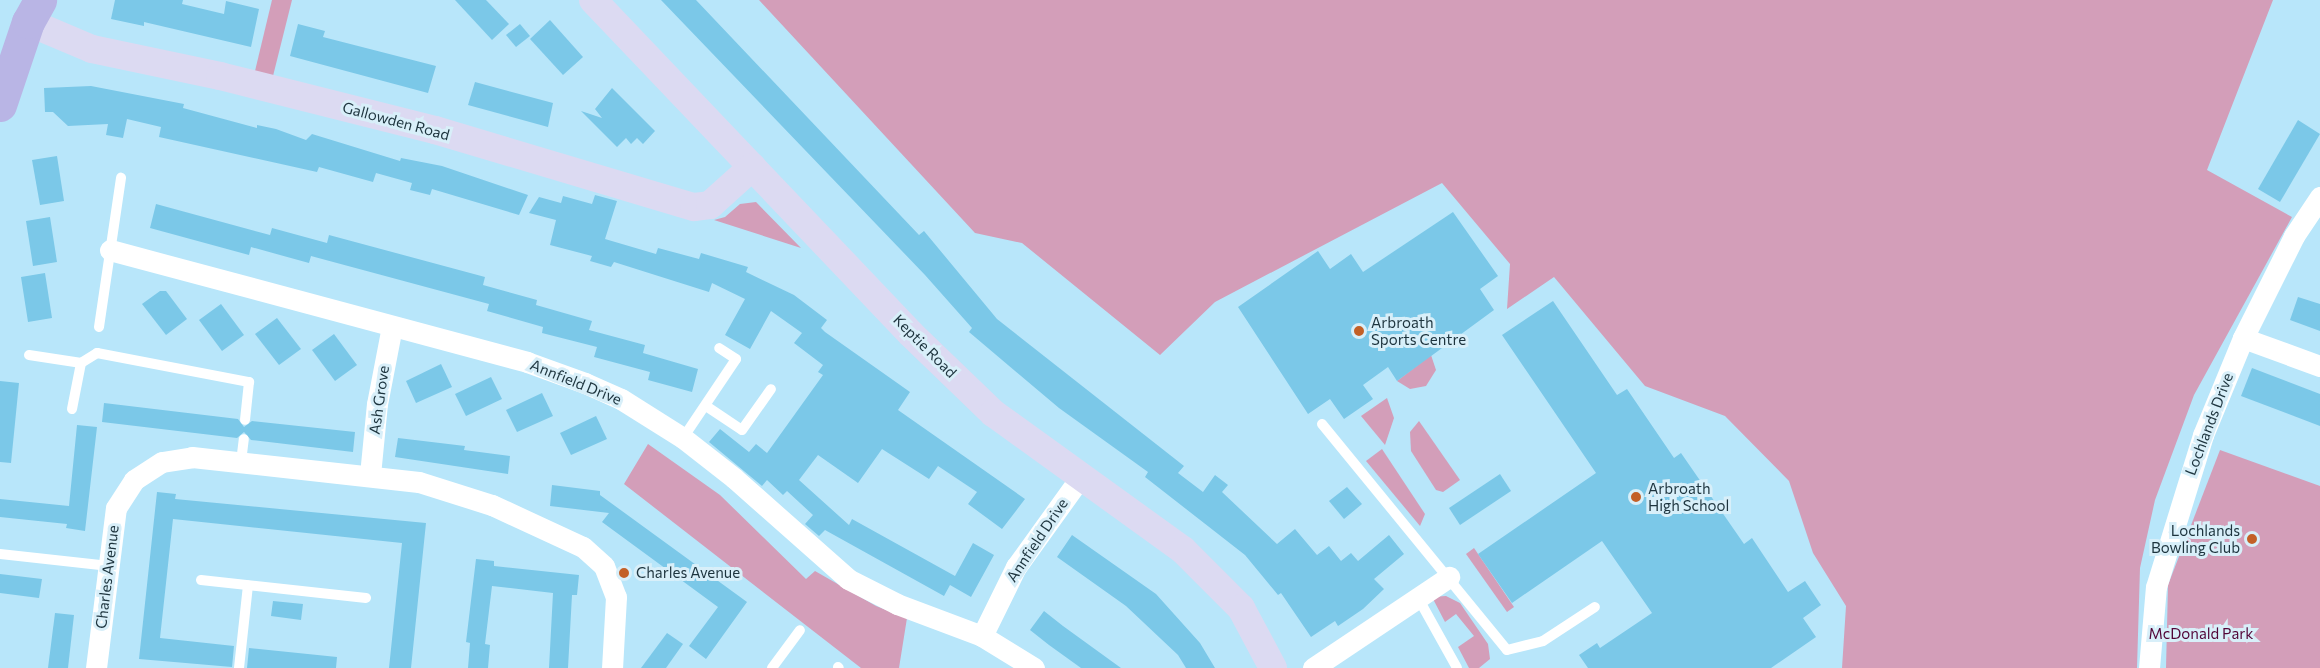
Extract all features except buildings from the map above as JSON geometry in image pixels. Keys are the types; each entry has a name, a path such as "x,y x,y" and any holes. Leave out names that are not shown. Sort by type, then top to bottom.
{"main road":[{"name":"Keptie Road","path":"593,0 911,334 993,413 1183,550 1241,608 1273,668"},
{"name":"Gallowden Road","path":"34,11 92,49 220,76 435,130 694,207 710,205 752,167"},
{"path":"0,105 34,11"}],"street":[{"name":"Lochlands Drive","path":"2149,668 2156,587 2169,538 2203,435 2243,338 2294,236 2320,197"},
{"name":"Annfield Drive","path":"110,250 559,373 621,399 683,438 848,579 897,604 982,636 1034,668"},
{"name":"Ash Grove","path":"370,475 376,404 392,326"},
{"path":"2243,338 2320,366"},
{"name":"Charles Avenue","path":"96,668 116,508 134,480 172,460 192,457 419,482 492,505 583,547 604,566 616,597 612,668"},
{"name":"Annfield Drive","path":"982,636 1016,567 1080,477"},
{"path":"1313,668 1417,596 1449,577"}],"lane":[{"path":"99,327 121,178"},
{"path":"683,438 736,359 719,348"},
{"path":"29,355 81,363 97,353 249,382 245,420"},
{"path":"72,409 81,363"},
{"path":"706,406 742,430 771,389"},
{"path":"1322,424 1507,650 1543,641 1595,608"},
{"path":"241,462 243,439"},
{"path":"0,555 109,566"},
{"path":"201,580 366,598"},
{"path":"239,668 248,585"},
{"path":"1417,596 1457,668"},
{"path":"772,668 800,630"}],"green space":[{"path":"272,0 292,0 273,76 255,71"},
{"path":"759,0 2273,0 2207,170 2292,217 2194,395 2155,500 2140,568 2137,668 1842,668 1846,606 1813,553 1789,481 1725,416 1645,386 1554,277 1507,309 1510,264 1442,183 1215,302 1160,355 1022,243 975,233"},
{"path":"756,202 801,248 714,220 725,217 740,204"},
{"path":"1431,355 1436,370 1426,386 1410,389 1397,381"},
{"path":"1387,398 1394,418 1385,445 1361,416"},
{"path":"1419,421 1460,480 1443,492 1436,490 1411,451 1410,432"},
{"path":"648,444 720,495 806,579 815,571 876,606 907,618 899,668 861,668 624,484"},
{"path":"1382,449 1425,514 1420,526 1366,461"},
{"name":"McDonald Park","path":"2220,450 2320,486 2320,668 2166,668 2168,585"},
{"path":"1474,548 1514,607 1507,612 1466,554"},
{"path":"1446,596 1460,603 1488,644 1490,659 1479,668 1469,668 1458,647 1474,636 1456,614 1445,622 1432,597"}],"place":[{"name":"Arbroath Sports Centre","path":"1359,331"},
{"name":"Arbroath High School","path":"1636,497"},
{"name":"Lochlands Bowling Club","path":"2252,539"},
{"name":"Charles Avenue","path":"624,573"}]}
